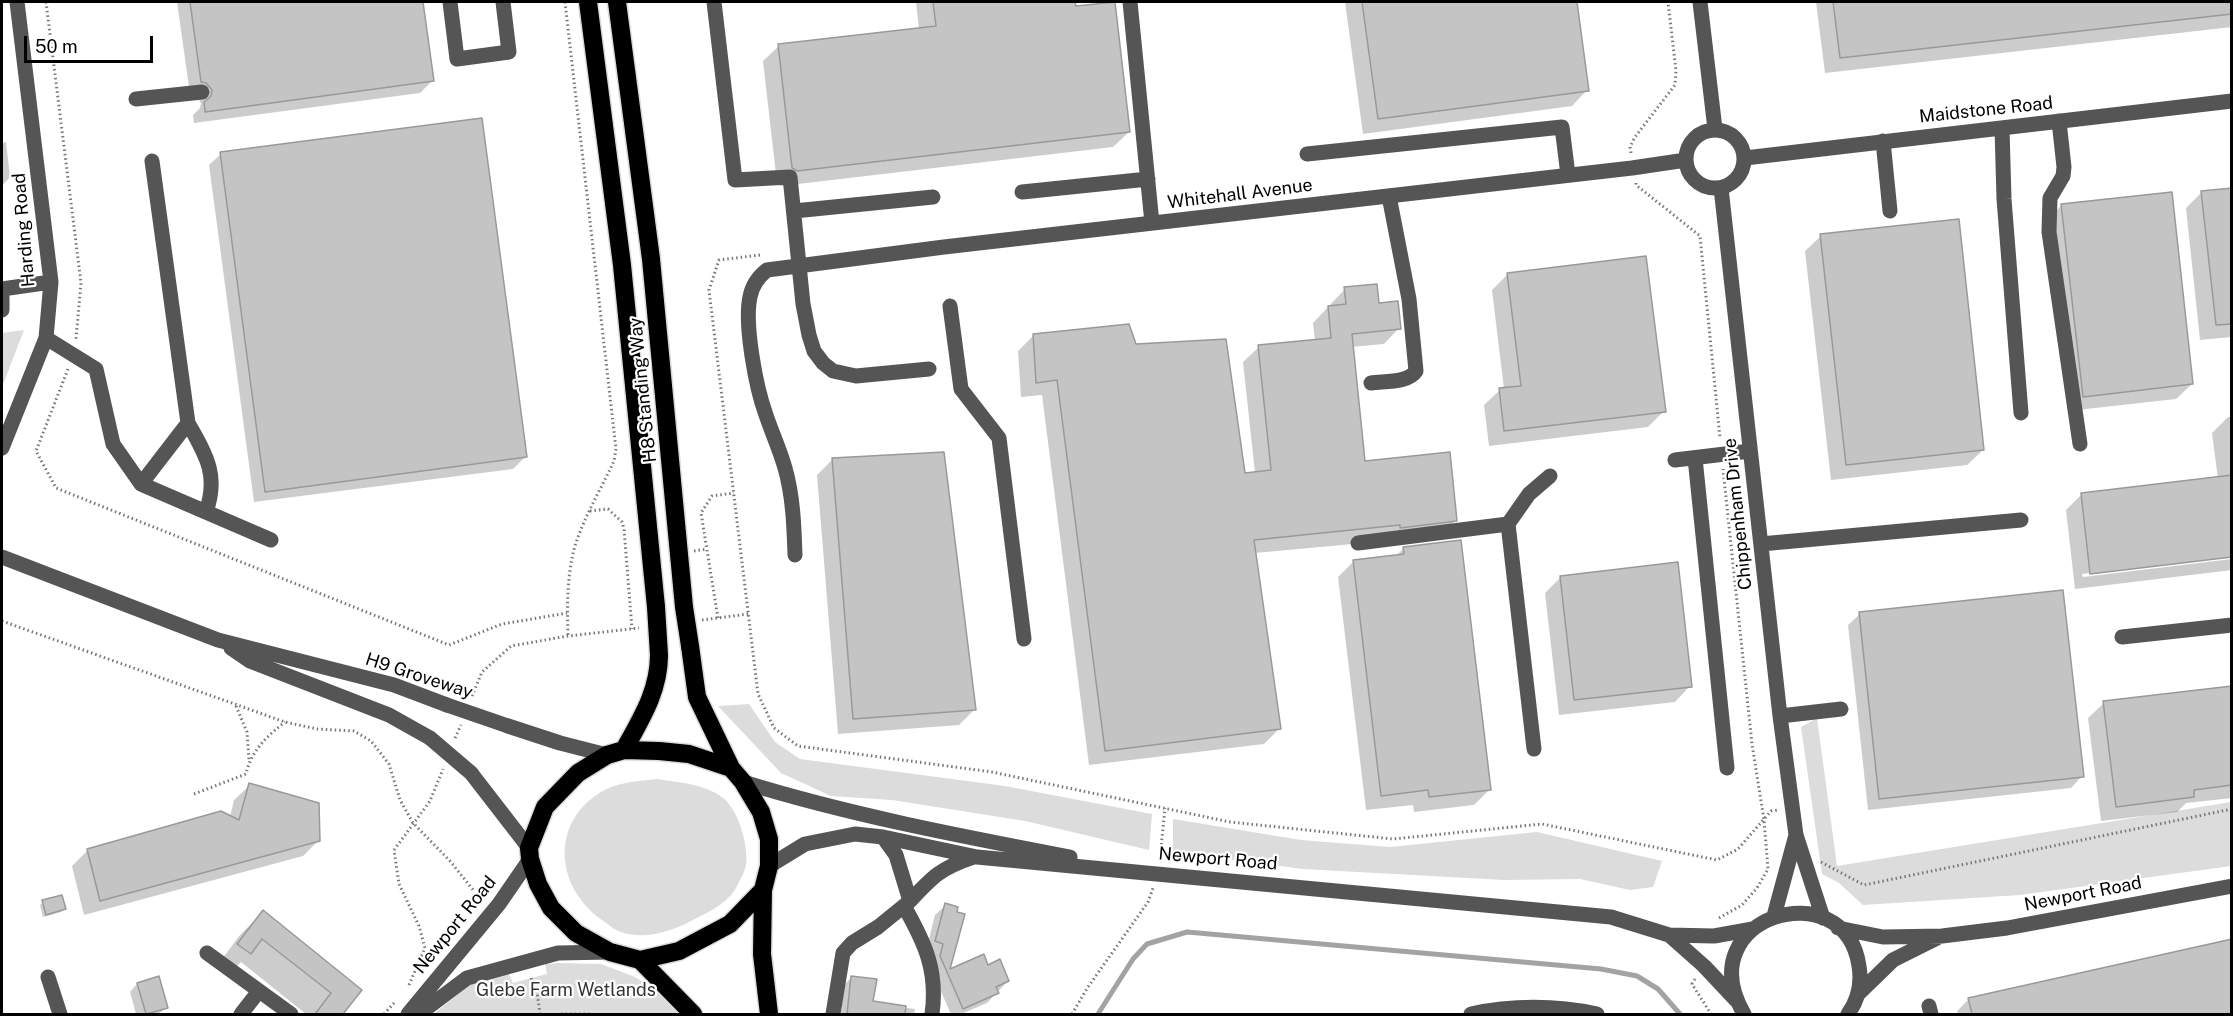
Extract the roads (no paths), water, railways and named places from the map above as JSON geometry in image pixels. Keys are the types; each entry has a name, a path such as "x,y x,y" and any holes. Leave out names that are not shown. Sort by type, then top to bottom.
{"highway":[{"name":"H8 Standing Way","path":"588,2 622,265 659,655 659,670 652,696 615,752"},
{"name":"H8 Standing Way","path":"618,2 651,259 684,607 697,697 731,768 743,782 761,812 769,839 769,866 763,890"},
{"path":"731,768 689,754 659,751 615,752 578,772 545,807 529,854 538,884 551,908 576,933 610,952 640,960 679,951 730,924 763,890"},
{"path":"763,890 762,954 769,1014"},
{"path":"640,960 693,1014"}],"street":[{"name":"Harding Road","path":"2,448 46,339 51,282 17,2"},
{"path":"450,2 457,58 509,52 503,2"},
{"path":"714,2 735,180 790,177 803,304 814,351 833,371 856,376 929,369"},
{"path":"1130,2 1152,224"},
{"path":"1700,2 1715,129"},
{"path":"136,99 202,92"},
{"name":"Maidstone Road","path":"1745,158 2232,101"},
{"path":"2059,121 2064,167 2063,176 2050,198 2049,232 2080,444"},
{"path":"1307,154 1562,127 1568,175"},
{"path":"2002,128 2004,199 2022,413"},
{"path":"1715,129 1724,130 1739,141 1745,158 1744,166 1736,180 1721,188 1704,186 1697,182 1687,168 1686,160 1694,138 1700,133 1715,129"},
{"path":"1883,141 1890,211"},
{"name":"Whitehall Avenue","path":"795,555 794,519 785,466 762,402 751,345 748,312 750,297 760,275 767,270 944,247 1686,160"},
{"path":"152,161 188,423 208,458 212,495 206,512"},
{"path":"1022,192 1148,179"},
{"name":"Chippenham Drive","path":"1721,188 1780,716 1796,836 1823,918"},
{"path":"1371,383 1404,379 1413,376 1416,371 1409,298 1389,196"},
{"path":"794,211 933,197"},
{"path":"2,289 51,282"},
{"path":"2,297 2,310"},
{"path":"950,306 961,389 999,438 1024,639"},
{"path":"46,339 96,369 113,444 141,484 271,540"},
{"path":"141,484 188,423"},
{"path":"1675,460 1750,451"},
{"path":"1695,458 1727,768"},
{"path":"1534,749 1508,524 1529,494 1551,476"},
{"path":"1761,544 2021,520"},
{"path":"1358,543 1508,524"},
{"name":"H9 Groveway","path":"2,557 218,640 394,685 560,743 615,752"},
{"path":"2122,637 2232,625"},
{"name":"H9 Groveway","path":"218,640 250,661 389,715 430,738 471,773 529,854"},
{"path":"1780,716 1841,709"},
{"path":"743,782 832,808 972,838 1159,873"},
{"name":"Newport Road","path":"769,866 805,844 855,834 883,837 977,856 1611,916 1669,935 1714,936 1753,929"},
{"name":"Chippenham Drive","path":"1774,916 1796,836"},
{"path":"883,837 896,855 907,903 932,969 934,999 932,1014"},
{"name":"Newport Road","path":"408,1014 499,904 529,854"},
{"path":"833,1014 843,953 852,943 878,927 907,903 930,879 950,865 977,856"},
{"name":"Newport Road","path":"1838,928 1883,937 1942,936 2007,928 2232,885"},
{"path":"1744,1014 1736,1000 1732,981 1734,962 1741,944 1753,929 1774,916 1790,912 1807,913 1823,918 1838,928 1850,942 1858,958 1861,976 1853,1008"},
{"name":"Newport Road","path":"1669,935 1704,966 1736,1000"},
{"name":"Newport Road","path":"1853,1008 1893,960 1942,936"},
{"name":"Newport Road","path":"419,1014 467,978 558,953 610,952"},
{"path":"207,953 291,1014"},
{"path":"48,977 60,1014"},
{"path":"241,1014 259,991"},
{"path":"1471,1014 1498,1008 1550,1008 1597,1014"}],"waterway":[{"path":"1098,1014 1133,959 1147,944 1187,932 1601,969 1637,976 1658,989 1680,1014"}],"park label":[{"name":"Glebe Farm Wetlands","path":"566,990"}]}
